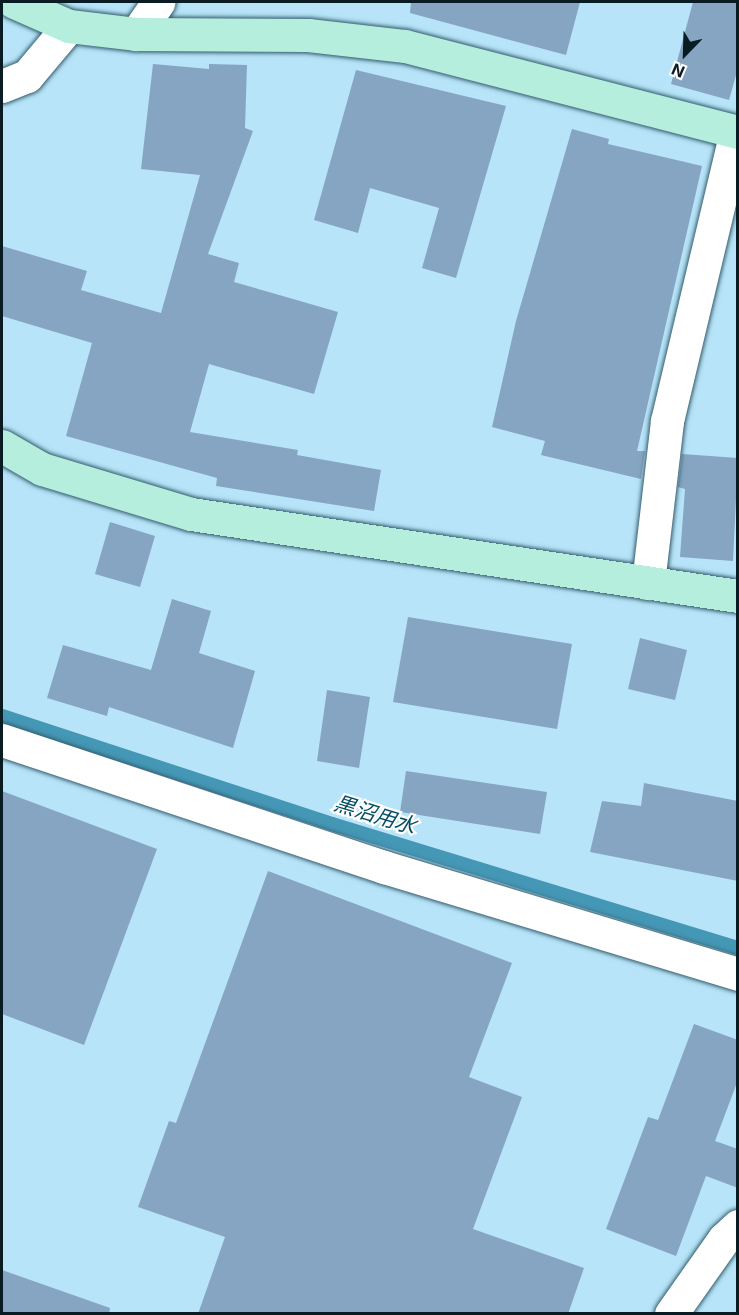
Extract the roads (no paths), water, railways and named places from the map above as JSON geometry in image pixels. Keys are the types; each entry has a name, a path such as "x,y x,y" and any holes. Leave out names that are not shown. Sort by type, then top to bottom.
{"street":[{"path":"14,2 69,26 136,34 308,35 405,46 737,132 667,421 648,583"},
{"path":"136,34 158,2"},
{"path":"2,86 27,76 69,26"},
{"path":"2,446 42,469 191,514 738,596"},
{"path":"2,740 384,867 738,974"},
{"path":"671,1314 724,1239 738,1226"}],"waterway":[{"name":"黒沼用水","path":"2,716 332,824 738,948"}]}
